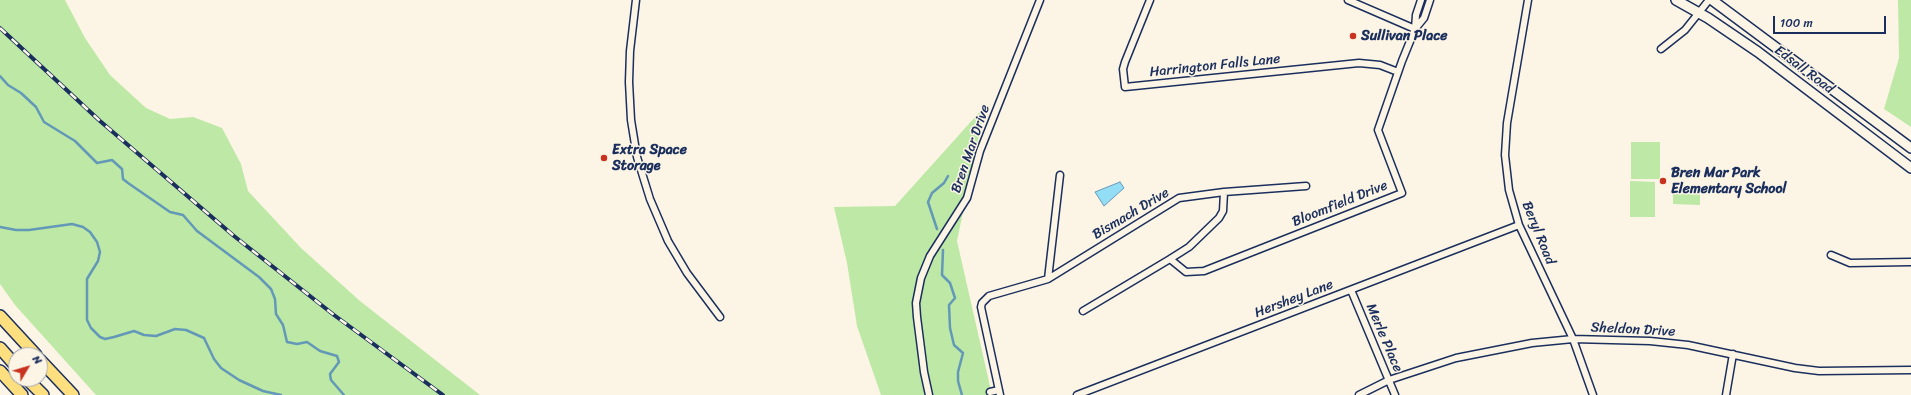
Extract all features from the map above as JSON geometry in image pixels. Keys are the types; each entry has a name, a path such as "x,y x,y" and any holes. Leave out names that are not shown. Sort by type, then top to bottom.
{"highway":[{"path":"2,318 29,347"},
{"path":"0,348 8,357"},
{"path":"48,368 73,395"},
{"path":"0,371 22,395"},
{"path":"36,387 43,395"}],"main road":[{"name":"Edsall Road","path":"1676,0 1700,13 1758,52 1911,168"},
{"name":"Edsall Road","path":"1712,0 1911,148"},
{"path":"1896,157 1911,173"}],"street":[{"path":"636,0 630,51 629,82 631,120 637,157 650,200 668,241 687,273 720,317"},
{"name":"Bren Mar Drive","path":"929,395 916,317 916,303 921,278 930,256 967,198 980,151 1040,0"},
{"name":"Harrington Falls Lane","path":"1150,0 1125,62 1125,87 1359,63 1380,65 1398,72"},
{"path":"1348,0 1415,29"},
{"name":"Bloomfield Drive","path":"1415,29 1416,14 1421,0"},
{"name":"Bloomfield Drive","path":"1170,259 1186,272 1204,271 1402,193 1378,130 1415,29 1424,18 1430,0"},
{"name":"Beryl Road","path":"1528,0 1507,123 1504,155 1510,196 1519,225 1573,339 1593,395"},
{"path":"1661,49 1685,30 1709,0"},
{"path":"1048,279 1060,175"},
{"name":"Bismach Drive","path":"999,392 981,307 982,303 989,296 1048,279 1179,198 1224,192 1306,186"},
{"path":"1083,311 1189,247 1219,218 1223,211 1224,192"},
{"name":"Hershey Lane","path":"1077,395 1519,225"},
{"path":"1832,255 1850,263 1911,262"},
{"name":"Merle Place","path":"1351,290 1395,395"},
{"name":"Sheldon Drive","path":"1359,395 1389,380 1478,352 1532,343 1573,339 1650,341 1734,354 1796,368 1819,371 1911,370"},
{"path":"1726,395 1734,354"},
{"path":"990,392 999,392"}],"green space":[{"path":"0,0 65,0 85,38 110,75 146,108 170,119 193,117 222,128 241,164 248,191 301,248 360,301 480,395 96,395 15,305 0,284"},
{"path":"1898,0 1911,0 1911,127 1884,109 1899,58"},
{"path":"985,106 957,241 992,395 881,395 857,326 847,263 834,207 895,206"},
{"path":"1631,142 1660,142 1660,179 1631,179"},
{"path":"1630,181 1655,182 1655,217 1630,217"},
{"path":"1673,185 1700,185 1700,205 1673,204"}],"water":[{"path":"1120,182 1124,188 1104,206 1095,192"}],"waterway":[{"path":"0,76 8,85 21,93 36,107 44,122 75,141 97,163 112,160 122,169 123,179 128,183 170,212 183,215 197,231 259,277 271,289 275,299 276,314 283,325 287,342 297,344 307,342 320,351 337,356 339,362 330,374 331,380 344,395"},
{"path":"937,229 928,202 932,193 944,183 948,176"},
{"path":"0,227 16,230 29,230 72,224 83,227 90,232 97,242 100,252 98,261 87,279 87,320 91,328 100,337 105,339 134,331 144,335 156,336 175,329 186,330 204,338 214,359 221,368 239,380 263,391 281,395"},
{"path":"943,250 942,275 950,283 955,298 949,305 950,328 954,345 963,353 958,372 958,381 962,395"}],"railway":[{"path":"0,28 100,121 234,236 334,315 443,395"}],"place":[{"name":"Sullivan Place","path":"1353,36"},
{"name":"Extra Space Storage","path":"604,158"},
{"name":"Bren Mar Park Elementary School","path":"1663,181"}]}
